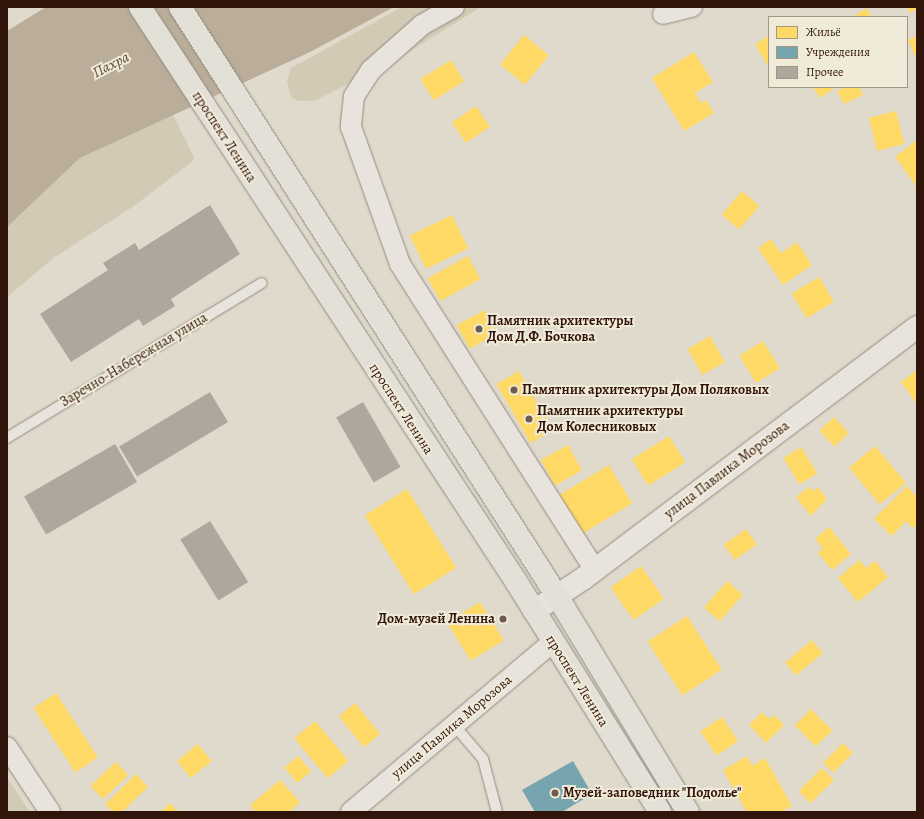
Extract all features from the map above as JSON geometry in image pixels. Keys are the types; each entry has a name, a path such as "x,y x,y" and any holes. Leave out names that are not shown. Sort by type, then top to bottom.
{"main road":[{"name":"проспект Ленина","path":"140,7 534,612 660,812"},
{"name":"проспект Ленина","path":"180,7 557,596 688,812"}],"street":[{"path":"454,7 422,25 371,70 354,96 351,127 400,264 595,570"},
{"path":"663,14 692,7"},
{"name":"улица Павлика Морозова","path":"534,612 595,570 917,326"},
{"name":"улица Павлика Морозова","path":"351,812 553,642"},
{"path":"7,747 50,812"}],"lane":[{"name":"Заречно-Набережная улица","path":"7,438 262,283"},
{"path":"454,725 483,758 498,812"}],"shaded area":[{"path":"402,7 481,7 396,60 314,101 298,101 291,97 287,81 291,68"},
{"path":"173,115 194,157 193,161 134,206 55,257 7,297 7,227 80,158"},
{"path":"7,777 30,812 7,812"}],"water":[{"name":"Пахра","path":"46,7 394,7 310,52 80,158 7,227 7,31"}],"building: Жильё":[{"path":"907,7 917,7 917,9 910,13"},
{"path":"866,8 871,16 854,16"},
{"path":"524,35 549,55 525,85 500,65"},
{"path":"917,36 917,55 915,56 908,40"},
{"path":"768,37 768,66 755,44"},
{"path":"694,52 713,82 695,93 701,103 706,100 714,113 684,131 652,78"},
{"path":"451,60 464,81 434,100 420,79"},
{"path":"814,88 832,88 833,89 820,98"},
{"path":"844,88 860,88 863,95 844,104 837,91"},
{"path":"476,106 490,127 466,143 452,122"},
{"path":"896,111 904,144 877,151 869,118"},
{"path":"917,140 917,187 895,157"},
{"path":"742,191 759,206 739,229 722,214"},
{"path":"452,215 468,248 426,269 410,236"},
{"path":"771,239 781,253 797,242 812,265 783,285 758,248"},
{"path":"468,256 481,279 440,301 428,278"},
{"path":"819,277 834,302 807,318 792,293"},
{"path":"485,310 498,334 469,349 457,325"},
{"path":"710,336 725,362 702,375 687,349"},
{"path":"763,341 780,368 756,383 739,356"},
{"path":"917,370 917,404 901,382"},
{"path":"519,371 553,430 530,443 496,384"},
{"path":"834,417 849,433 834,447 819,431"},
{"path":"669,436 685,462 648,486 632,459"},
{"path":"568,445 582,470 555,485 541,460"},
{"path":"875,446 906,483 880,505 849,468"},
{"path":"801,447 817,473 800,484 783,458"},
{"path":"609,465 632,504 582,534 558,495"},
{"path":"907,486 917,497 917,524 913,528 906,521 892,536 874,519"},
{"path":"809,487 813,491 818,487 827,499 811,516 796,497"},
{"path":"407,489 456,568 414,594 365,515"},
{"path":"829,527 851,554 832,570 818,553 823,548 815,539"},
{"path":"746,529 757,545 735,560 724,544"},
{"path":"859,560 866,568 875,561 888,577 858,602 838,578"},
{"path":"641,566 664,599 634,620 611,587"},
{"path":"727,581 743,595 720,621 704,607"},
{"path":"480,602 504,640 471,661 447,623"},
{"path":"687,616 722,670 682,695 648,642"},
{"path":"812,640 823,653 796,676 785,662"},
{"path":"56,693 98,758 75,772 33,708"},
{"path":"355,703 380,734 364,747 339,716"},
{"path":"811,709 832,730 816,746 795,725"},
{"path":"762,712 769,719 774,715 784,725 766,743 749,725"},
{"path":"722,717 738,741 717,756 700,732"},
{"path":"315,721 348,761 328,778 294,738"},
{"path":"843,743 853,753 833,773 823,763"},
{"path":"198,744 212,761 191,778 177,761"},
{"path":"298,756 311,771 298,783 284,768"},
{"path":"747,756 752,766 765,758 792,806 781,812 747,812 723,770"},
{"path":"116,762 128,775 103,799 90,786"},
{"path":"822,768 834,780 811,803 799,791"},
{"path":"136,774 148,787 122,812 113,812 105,804"},
{"path":"280,780 300,802 289,812 256,812 250,805"},
{"path":"170,803 179,812 161,812"}],"building: Учреждения":[{"path":"573,761 592,794 562,812 535,812 522,790"}],"building: Прочее":[{"path":"210,205 240,254 171,299 175,306 143,326 139,319 71,362 40,314 108,270 103,263 135,243 139,250"},
{"path":"210,392 228,422 137,477 119,447"},
{"path":"363,402 400,467 374,482 336,418"},
{"path":"115,444 137,482 46,535 24,496"},
{"path":"210,521 248,582 218,601 180,540"}],"place":[{"name":"Памятник архитектуры Дом Д.Ф. Бочкова","path":"479,329"},
{"name":"Памятник архитектуры Дом Поляковых","path":"514,390"},
{"name":"Памятник архитектуры Дом Колесниковых","path":"529,419"},
{"name":"Дом-музей Ленина","path":"503,619"},
{"name":"Музей-заповедник \"Подолье\"","path":"555,793"}]}
